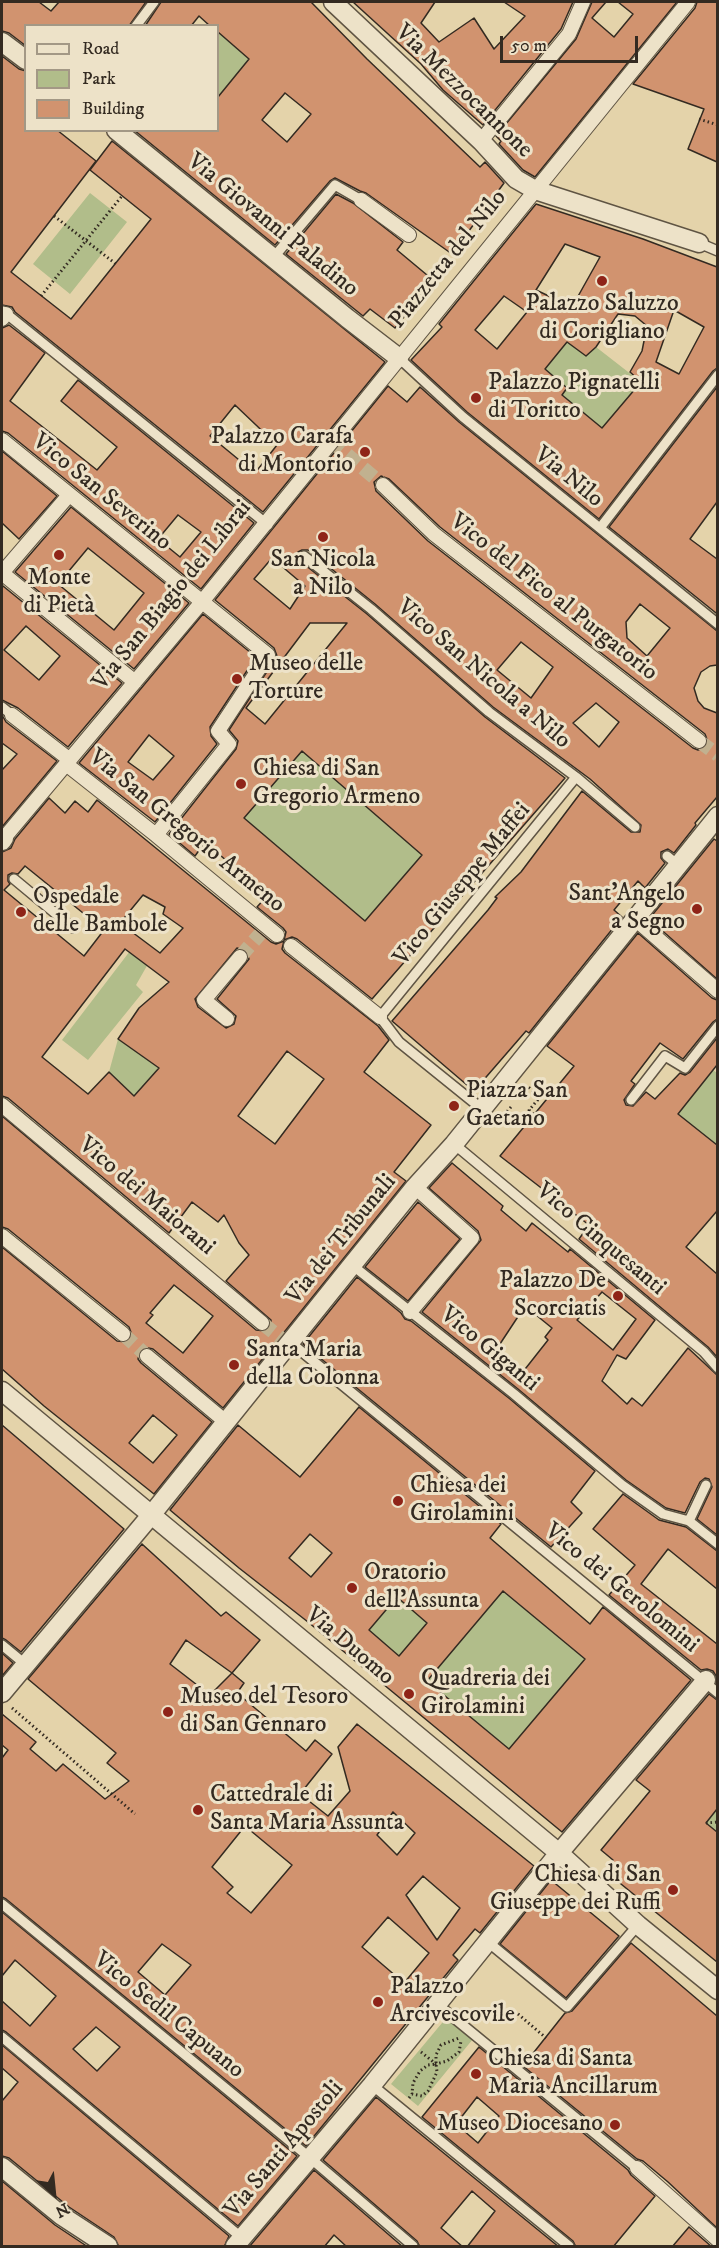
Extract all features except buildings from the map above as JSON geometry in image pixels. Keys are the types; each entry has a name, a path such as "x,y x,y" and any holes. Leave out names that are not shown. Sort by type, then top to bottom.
{"street":[{"name":"Via Mezzocannone","path":"333,2 481,141 516,179 535,190 699,243"},
{"path":"481,141 569,34 583,2"},
{"name":"Piazzetta del Nilo","path":"380,380 688,2"},
{"path":"2,42 24,58"},
{"name":"Via Giovanni Paladino","path":"118,132 399,358"},
{"path":"361,200 409,235"},
{"name":"Via San Biagio dei Librai","path":"2,839 267,524 380,380"},
{"name":"Vico San Severino","path":"2,441 267,655 219,731 229,744 156,834"},
{"name":"Vico del Fico al Purgatorio","path":"383,485 443,541 699,741"},
{"path":"69,495 2,573 135,682"},
{"name":"Via San Gregorio Armeno","path":"7,711 156,834 268,932"},
{"name":"Via dei Tribunali","path":"6,1700 25,1664 152,1514 287,1342 415,1187 454,1144 635,919 673,861 715,825"},
{"path":"635,919 717,990"},
{"name":"Via San Gregorio Armeno","path":"291,946 380,1017"},
{"path":"227,1019 204,1000 240,957"},
{"name":"Vico dei Maiorani","path":"2,1105 262,1323"},
{"path":"410,1312 472,1238 415,1187"},
{"path":"2,1236 123,1334"},
{"path":"147,1356 226,1422"},
{"name":"Via Duomo","path":"2,1391 558,1853 638,1925 717,1990"},
{"name":"Via Santi Apostoli","path":"239,2242 372,2085 558,1853 709,1685"},
{"path":"2,2167 62,2216 108,2247"},
{"path":"637,2168 717,2241"}],"lane":[{"path":"138,24 154,2"},
{"path":"273,258 335,185 361,200"},
{"path":"699,243 717,251"},
{"path":"3,314 267,524"},
{"name":"Via Nilo","path":"399,358 463,417 717,623"},
{"path":"600,528 717,375"},
{"name":"Vico San Nicola a Nilo","path":"304,556 371,609 489,712 576,777 635,827"},
{"name":"Vico Giuseppe Maffei","path":"380,1017 576,777"},
{"path":"14,879 73,928"},
{"name":"Via San Gregorio Armeno","path":"380,1017 399,1042 482,1109"},
{"path":"631,1100 665,1056 686,1068 717,1026"},
{"name":"Vico Cinquesanti","path":"454,1144 704,1352 717,1368"},
{"name":"Vico Giganti","path":"352,1265 514,1394 622,1485 663,1514 689,1521"},
{"name":"Vico dei Gerolomini","path":"287,1342 709,1685"},
{"path":"706,1485 689,1521 717,1544"},
{"path":"2,1645 25,1664"},
{"name":"Vico Sedil Capuano","path":"2,1904 309,2157 413,2247"},
{"path":"488,1942 567,2007 638,1925"},
{"path":"437,2004 637,2168"},
{"path":"2,2037 239,2242"},
{"path":"372,2085 569,2247"}],"path":[{"path":"699,119 717,124"},
{"path":"42,296 123,196"},
{"path":"54,216 116,264"},
{"path":"510,1107 504,1114 517,1125 540,1096 527,1086 521,1094"},
{"path":"529,1110 534,1115"},
{"path":"6,1700 135,1814"},
{"path":"706,1823 717,1822"},
{"path":"518,2014 546,2038"},
{"path":"412,2094 422,2096 428,2091 438,2073 436,2055 441,2045 460,2037 465,2032"},
{"path":"409,2098 412,2094 413,2083 420,2071 428,2065 455,2057 459,2052 460,2037"},
{"path":"419,2050 436,2064"}],"green space":[{"path":"219,33 249,59 219,96"},
{"path":"90,193 127,222 70,294 33,264"},
{"path":"555,333 585,355 596,347 641,382 602,428 562,395 567,388 545,369 556,355 546,344"},
{"path":"302,751 422,855 365,921 244,818"},
{"path":"130,951 148,964 136,985 143,992 88,1060 62,1040"},
{"path":"118,1039 159,1068 134,1096 109,1072"},
{"path":"713,1070 717,1073 718,1141 715,1144 678,1114"},
{"path":"503,1591 585,1659 509,1749 427,1681"},
{"path":"397,1597 427,1623 399,1656 369,1630"},
{"path":"717,1809 717,1832 706,1823"},
{"path":"447,2017 473,2039 418,2106 391,2084"}],"tunnel":[{"path":"331,441 383,485"},
{"path":"699,741 718,755"},
{"path":"240,957 260,934"},
{"path":"262,1323 283,1340"},
{"path":"123,1334 147,1356"}],"place":[{"name":"Palazzo Saluzzo di Corigliano","path":"602,281"},
{"name":"Palazzo Pignatelli di Toritto","path":"476,398"},
{"name":"Palazzo Carafa di Montorio","path":"365,452"},
{"name":"San Nicola a Nilo","path":"323,537"},
{"name":"Monte di Pietà","path":"59,555"},
{"name":"Museo delle Torture","path":"237,679"},
{"name":"Chiesa di San Gregorio Armeno","path":"241,784"},
{"name":"Sant'Angelo a Segno","path":"697,909"},
{"name":"Ospedale delle Bambole","path":"21,912"},
{"name":"Piazza San Gaetano","path":"454,1106"},
{"name":"Palazzo De Scorciatis","path":"618,1296"},
{"name":"Santa Maria della Colonna","path":"234,1365"},
{"name":"Chiesa dei Girolamini","path":"398,1501"},
{"name":"Oratorio dell'Assunta","path":"352,1588"},
{"name":"Quadreria dei Girolamini","path":"409,1694"},
{"name":"Museo del Tesoro di San Gennaro","path":"168,1712"},
{"name":"Cattedrale di Santa Maria Assunta","path":"198,1810"},
{"name":"Chiesa di San Giuseppe dei Ruffi","path":"673,1890"},
{"name":"Palazzo Arcivescovile","path":"378,2002"},
{"name":"Chiesa di Santa Maria Ancillarum","path":"476,2074"},
{"name":"Museo Diocesano","path":"615,2125"}]}
